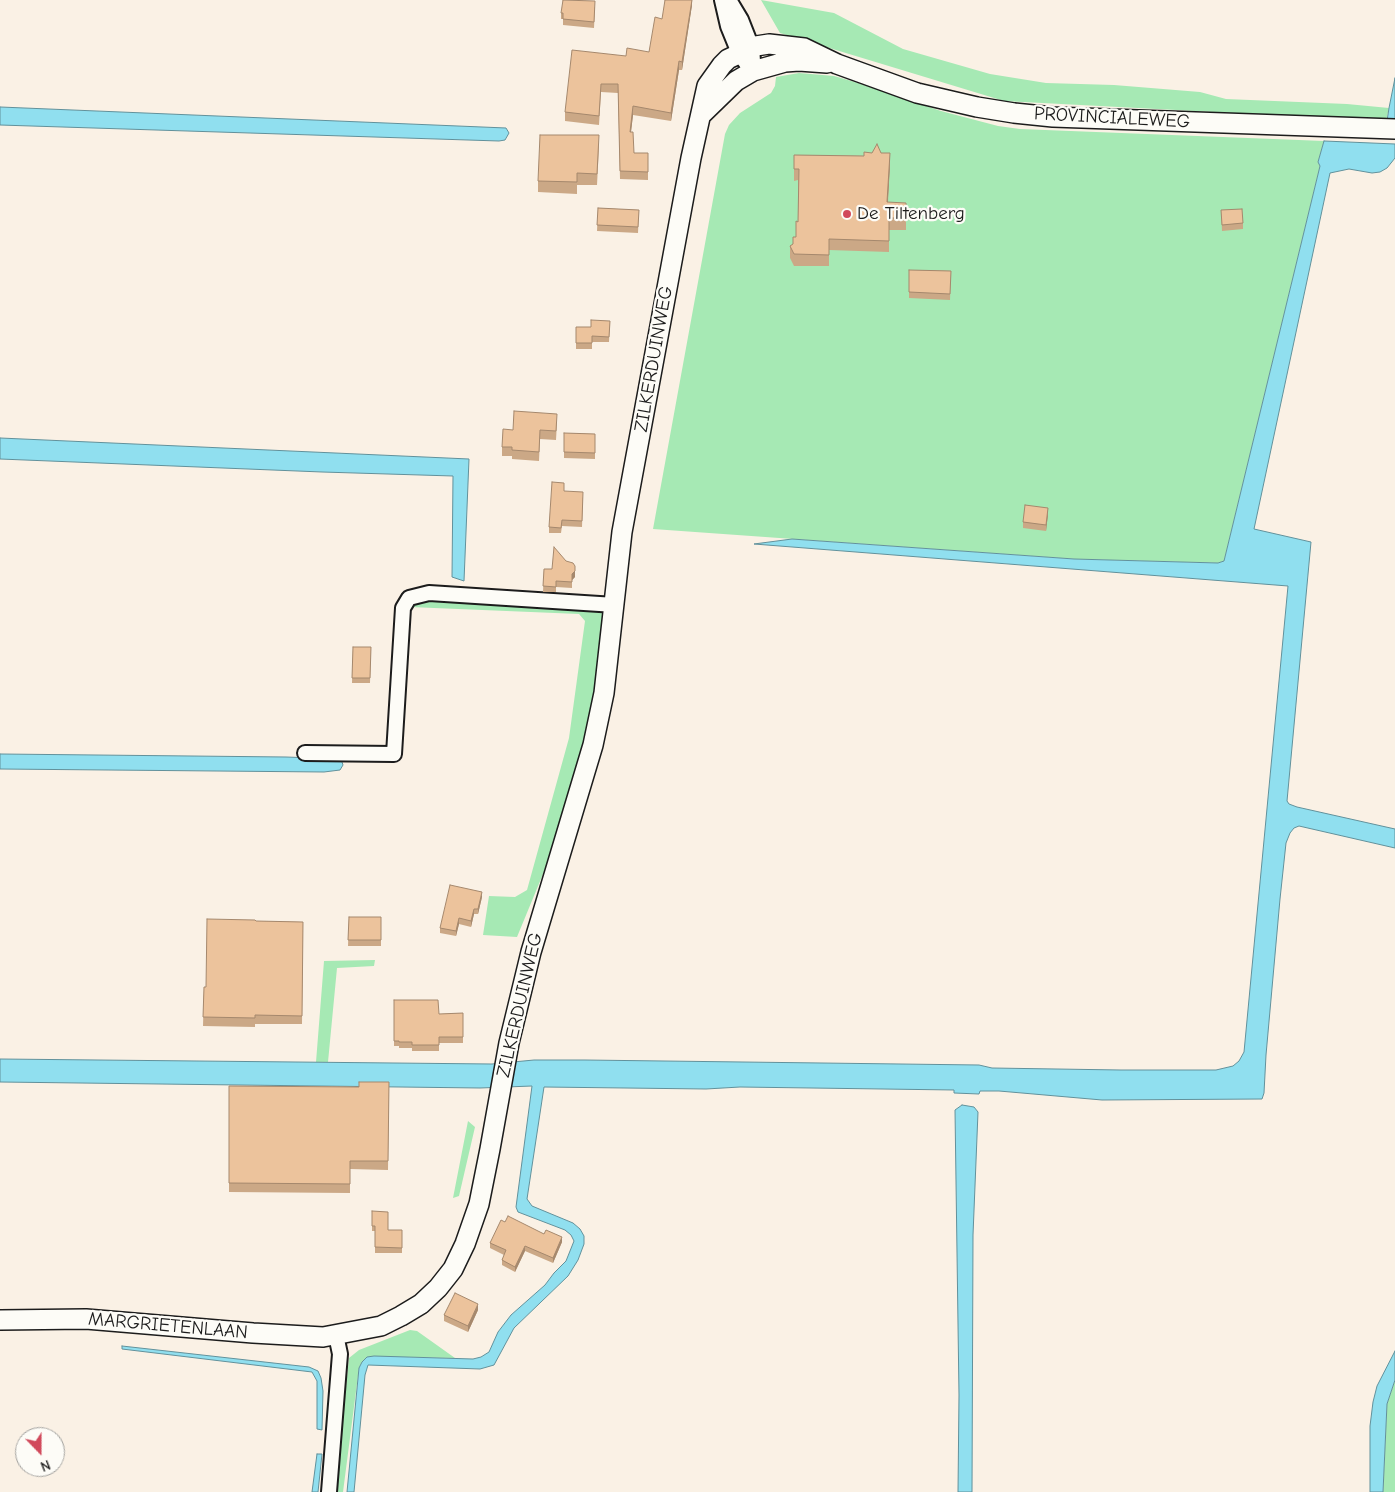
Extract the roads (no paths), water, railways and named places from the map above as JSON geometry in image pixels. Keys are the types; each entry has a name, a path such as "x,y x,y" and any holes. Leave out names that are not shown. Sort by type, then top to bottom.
{"main road":[{"name":"PROVINCIALEWEG","path":"745,50 769,44 804,48 837,64 917,93 946,101 1014,113 1053,117 1395,129"},
{"name":"ZILKERDUINWEG","path":"336,1335 381,1326 421,1304 438,1288 453,1268 465,1244 479,1204 506,1059 531,952 593,745 604,693 622,532 691,158 708,86 722,65 745,50"},
{"name":"PROVINCIALEWEG","path":"753,71 785,62 837,64"},
{"path":"701,115 736,82 753,71"},
{"name":"MARGRIETENLAAN","path":"0,1320 86,1319 253,1333 323,1337 336,1335"}],"street":[{"path":"723,0 728,26 745,50"},
{"path":"728,0 740,20 745,50 753,71"},
{"path":"305,753 394,754 403,608 409,598 429,593 615,605"},
{"path":"329,1492 340,1354 336,1335"}],"water":[{"path":"1395,78 1395,121 1387,121 1389,108"},
{"path":"0,107 506,128 509,133 505,140 499,141 0,125"},
{"path":"1324,141 1395,144 1395,158 1387,168 1380,172 1372,173 1349,169 1330,173 1254,529 1311,542 1287,801 1289,804 1297,807 1395,829 1395,848 1299,826 1290,833 1286,843 1280,899 1262,1099 1102,1100 999,1091 980,1091 979,1094 954,1093 954,1090 544,1087 527,1199 532,1206 573,1223 580,1229 584,1236 584,1244 578,1260 568,1276 514,1328 494,1365 480,1369 368,1365 365,1375 354,1492 347,1492 359,1368 362,1362 367,1357 374,1356 473,1359 481,1357 489,1352 498,1332 511,1315 545,1285 566,1261 574,1241 571,1235 565,1230 518,1212 516,1207 532,1086 480,1088 0,1082 0,1059 492,1064 534,1060 585,1060 979,1065 992,1068 1121,1070 1216,1070 1233,1066 1239,1061 1244,1052 1288,586 754,544 792,539 1074,559 1218,563 1224,561 1320,166 1318,162"},
{"path":"0,438 469,459 464,581 452,577 453,476 0,459"},
{"path":"0,754 286,757 341,759 343,765 340,770 324,772 0,769"},
{"path":"962,1105 974,1107 978,1112 973,1235 972,1492 958,1492 959,1395 955,1110"},
{"path":"122,1346 309,1367 318,1371 321,1378 323,1391 322,1430 317,1429 317,1381 312,1372 122,1349"},
{"path":"1395,1351 1395,1380 1387,1404 1383,1492 1370,1492 1370,1426 1373,1402 1377,1386"},
{"path":"317,1454 322,1454 318,1492 312,1492"}],"place":[{"name":"De Tiltenberg","path":"847,214"}]}
